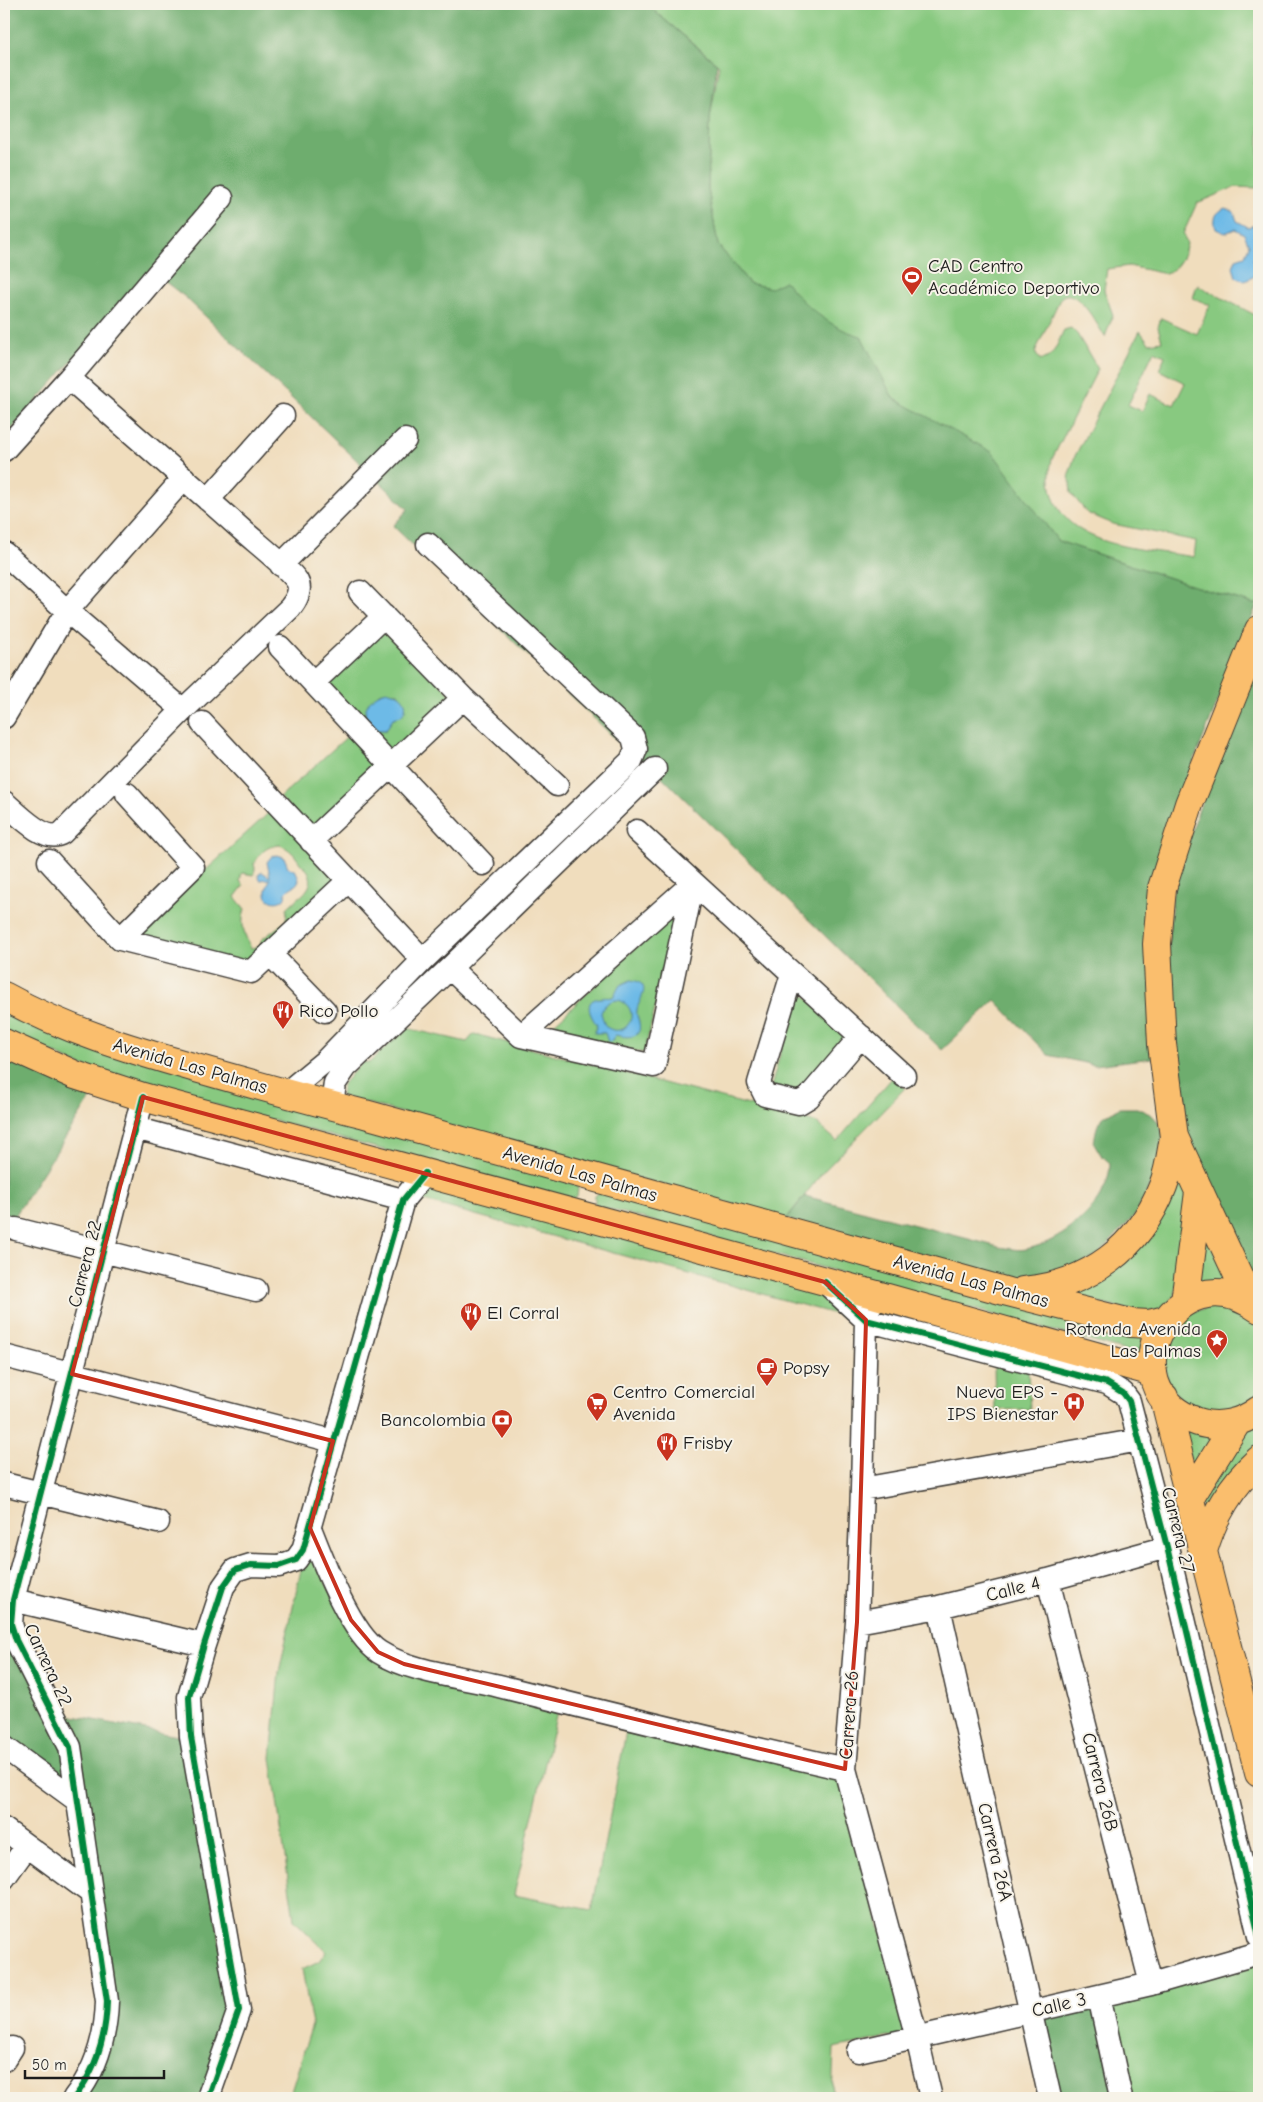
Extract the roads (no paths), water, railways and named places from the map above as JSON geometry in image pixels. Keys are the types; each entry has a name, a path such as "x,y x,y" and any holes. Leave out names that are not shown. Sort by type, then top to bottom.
{"main road":[{"path":"1255,1306 1174,1137 1162,1044 1157,944 1162,888 1189,804 1259,630"},
{"name":"Avenida Las Palmas","path":"4,996 34,1013 84,1034 285,1094 1008,1292 1126,1322 1149,1324 1164,1320"},
{"name":"Avenida Las Palmas","path":"4,1043 75,1075 143,1097 873,1294 1153,1372"},
{"path":"1008,1292 1043,1289 1069,1282 1103,1264 1121,1249 1139,1229 1157,1200 1167,1174 1174,1137"},
{"path":"584,1216 586,1175"},
{"path":"1185,1302 1199,1192"},
{"path":"1255,1306 1234,1296 1214,1294 1200,1296 1185,1302 1164,1320 1154,1343 1152,1356 1153,1372 1164,1397 1259,1773"},
{"path":"1164,1397 1178,1412 1199,1422 1220,1425 1248,1416"},
{"path":"1189,1500 1248,1416"},
{"path":"1203,1551 1213,1520 1222,1503 1240,1478 1259,1460"}],"street":[{"path":"4,450 69,378 222,198"},
{"path":"4,802 44,834 52,837 59,835 183,710 294,604 299,585 294,578 184,478 69,378"},
{"path":"208,500 283,416"},
{"path":"281,566 405,440"},
{"path":"4,717 67,611 184,478"},
{"path":"285,1094 325,1061 423,960 631,761 636,749 634,737 428,544"},
{"path":"4,553 67,611 183,710"},
{"path":"360,592 463,698 557,785"},
{"path":"314,682 384,616"},
{"path":"280,647 390,767 483,864"},
{"path":"312,841 463,698"},
{"path":"202,723 423,960"},
{"path":"332,1106 335,1083 346,1067 655,769"},
{"path":"120,939 193,867 127,794"},
{"path":"637,831 904,1076"},
{"path":"49,861 120,939 251,972 348,881"},
{"path":"450,968 521,1036 654,1066 693,883"},
{"path":"521,1036 693,883"},
{"path":"270,954 325,1011"},
{"path":"792,974 760,1083 765,1095 799,1104 810,1098 861,1036"},
{"name":"Carrera 22","path":"74,2098 84,2086 99,2054 106,2019 107,2001 70,1747 16,1640 11,1624 13,1600 143,1097"},
{"path":"135,1128 403,1200"},
{"path":"395,1166 403,1200"},
{"path":"208,2098 239,2010 190,1737 189,1697 223,1588 235,1570 252,1565 279,1566 296,1560 303,1550 403,1200 425,1173"},
{"path":"16,1230 256,1290"},
{"path":"825,1282 866,1320"},
{"name":"Carrera 26","path":"873,1294 866,1320 862,1489 856,1622 845,1769 917,2038 931,2098"},
{"name":"Carrera 27","path":"866,1320 1116,1387 1129,1401 1167,1548 1259,1936"},
{"path":"4,1356 333,1441"},
{"path":"862,1489 1140,1440"},
{"path":"4,1484 158,1522"},
{"path":"310,1528 323,1562 351,1620 364,1639 378,1652 404,1664 476,1680 663,1728 845,1769"},
{"name":"Calle 4","path":"856,1622 939,1607 1167,1548"},
{"name":"Carrera 26B","path":"1048,1580 1151,1984"},
{"path":"13,1600 204,1645"},
{"name":"Carrera 26A","path":"939,1607 1050,2098"},
{"path":"4,1747 78,1800"},
{"path":"4,1829 92,1893"},
{"path":"4,1878 27,1846"},
{"name":"Calle 3","path":"858,2051 1151,1984 1259,1954"},
{"path":"1099,1996 1121,2098"}],"water":[{"path":"1225,208 1234,212 1237,221 1248,227 1259,224 1259,247 1253,259 1257,268 1253,277 1245,281 1236,277 1233,267 1236,259 1245,256 1249,245 1244,234 1235,229 1225,233 1216,229 1216,216"},
{"path":"388,691 404,699 404,712 401,716 393,718 386,730 376,730 366,720 366,709 374,697"},
{"path":"277,855 284,857 288,867 296,871 299,880 288,890 283,899 276,902 270,900 266,893 270,879 260,880 258,875 262,872 270,877 267,862 271,857"},
{"path":"631,980 638,982 644,989 637,1012 640,1028 636,1035 628,1037 615,1035 612,1041 608,1042 605,1033 594,1033 597,1025 589,1008 591,1001 595,999 613,997 620,985","holes":["619,1000 630,1011 629,1023 620,1030 613,1030 605,1026 601,1013 606,1005"]}],"place":[{"name":"CAD Centro Académico Deportivo","path":"912,296"},
{"name":"Rico Pollo","path":"283,1030"},
{"name":"El Corral","path":"471,1332"},
{"name":"Rotonda Avenida Las Palmas","path":"1217,1359"},
{"name":"Popsy","path":"767,1387"},
{"name":"Centro Comercial Avenida","path":"597,1422"},
{"name":"Nueva EPS - IPS Bienestar","path":"1074,1422"},
{"name":"Bancolombia","path":"502,1439"},
{"name":"Frisby","path":"667,1462"}]}
